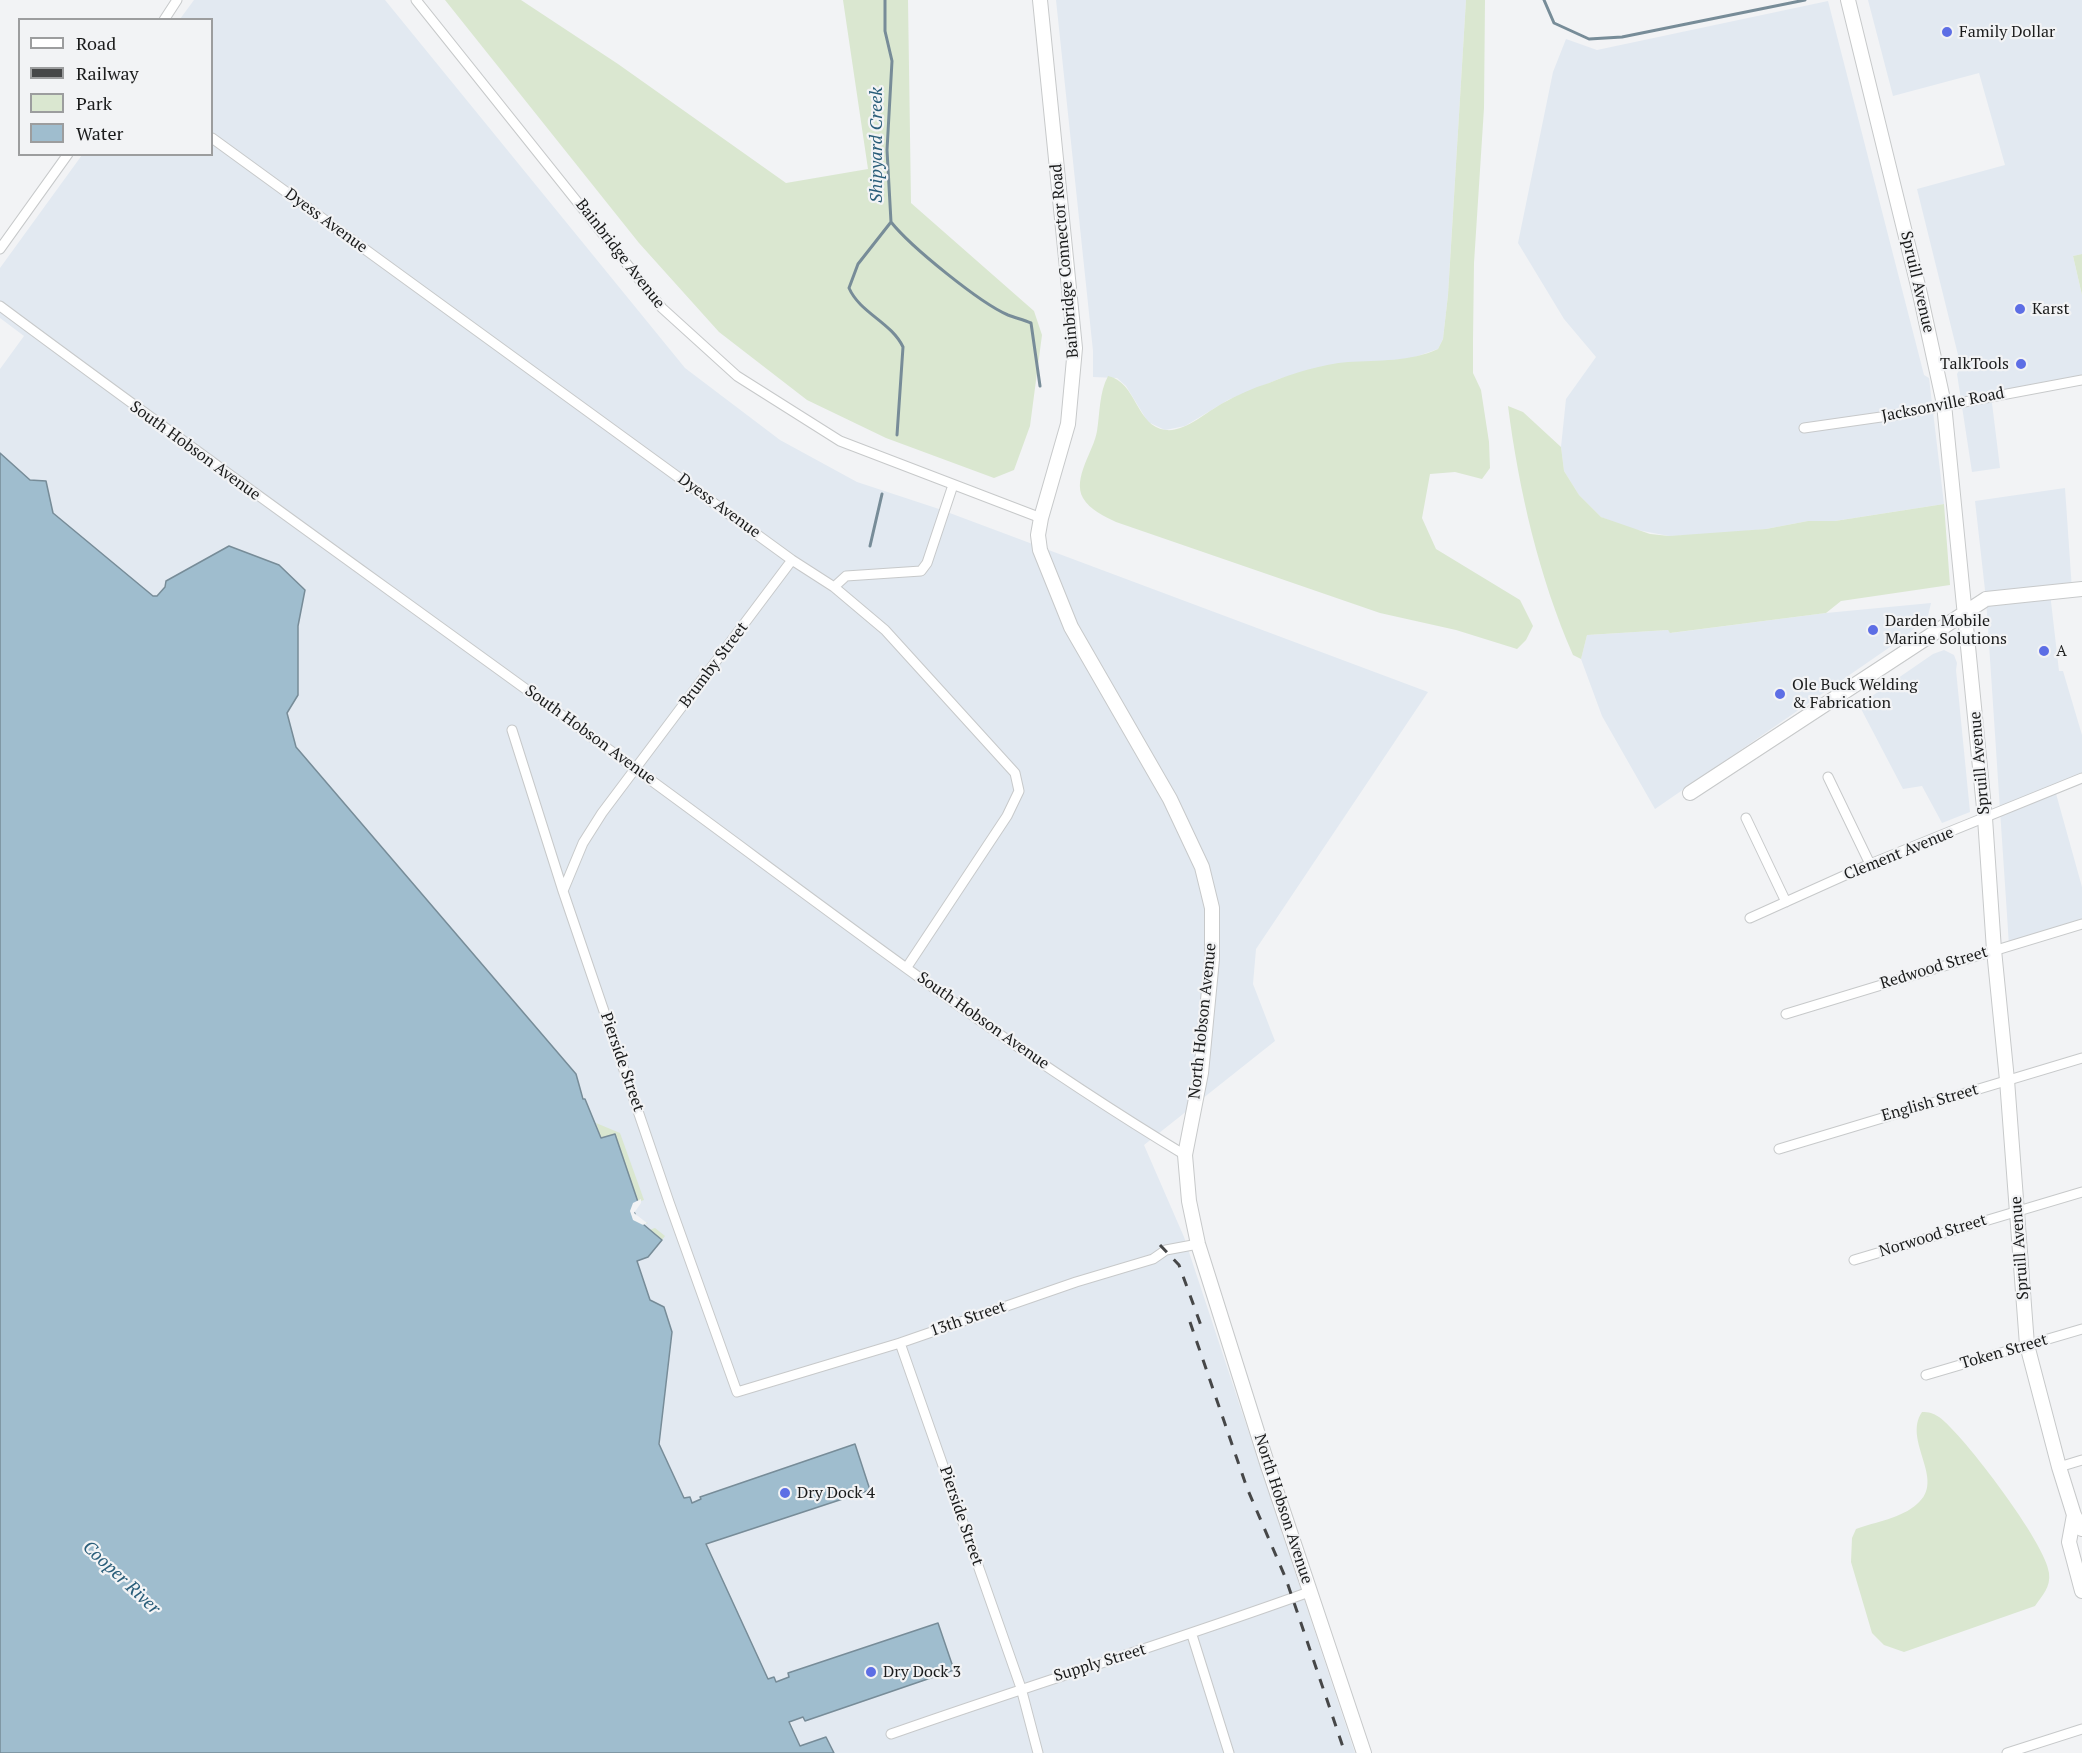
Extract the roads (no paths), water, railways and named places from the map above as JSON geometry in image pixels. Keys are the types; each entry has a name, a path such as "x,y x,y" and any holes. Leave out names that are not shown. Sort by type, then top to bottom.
{"street":[{"path":"165,18 177,0"},
{"name":"Bainbridge Avenue","path":"416,0 662,308 737,376 840,441 1041,518"},
{"name":"Bainbridge Connector Road","path":"1040,0 1075,348 1068,424 1041,518"},
{"name":"Spruill Avenue","path":"1848,0 1920,294 1944,404 1985,819 2027,1345 2059,1467 2074,1515 2082,1529"},
{"name":"Dyess Avenue","path":"213,139 792,560 834,587 885,630 1015,773 1019,791 1007,816 907,967"},
{"path":"0,249 68,156"},
{"name":"South Hobson Avenue","path":"0,306 200,455 907,967 1101,1105 1185,1155"},
{"name":"Jacksonville Road","path":"1804,428 1896,415 1944,404 2082,380"},
{"path":"834,587 846,576 921,571 927,563 953,485"},
{"name":"North Hobson Avenue","path":"1041,518 1038,535 1040,550 1071,627 1170,799 1202,867 1212,908 1212,959 1201,1072 1185,1155 1189,1201 1198,1244 1309,1592 1364,1753"},
{"name":"Brumby Street","path":"563,891 583,843 792,560"},
{"path":"1690,793 1986,599 2082,589"},
{"name":"Pierside Street","path":"512,730 563,891 736,1392"},
{"path":"1828,777 1870,864"},
{"name":"Clement Avenue","path":"1750,918 1870,864 2082,778"},
{"path":"1746,818 1786,902"},
{"name":"Redwood Street","path":"1786,1014 2082,924"},
{"name":"English Street","path":"1779,1149 2082,1058"},
{"name":"Norwood Street","path":"1854,1260 2082,1192"},
{"name":"13th Street","path":"736,1392 900,1343 1076,1282 1153,1259 1166,1250 1198,1244"},
{"name":"Token Street","path":"1926,1375 2082,1329"},
{"name":"Pierside Street","path":"900,1343 1021,1688 1038,1753"},
{"path":"2059,1467 2082,1460"},
{"path":"2074,1515 2069,1542 2082,1591"},
{"name":"Supply Street","path":"891,1734 1021,1688 1192,1635 1309,1592"},
{"path":"1192,1635 1229,1753"},
{"path":"2007,1753 2082,1729"}],"water":[{"name":"Cooper River","path":"0,453 30,480 46,481 53,513 153,596 157,596 165,587 166,581 229,546 279,565 305,590 298,626 298,695 287,713 296,747 576,1074 583,1099 585,1099 601,1138 615,1134 638,1202 633,1209 637,1219 662,1240 648,1257 637,1261 650,1300 664,1307 672,1332 659,1444 684,1498 690,1497 692,1503 701,1499 700,1497 855,1444 870,1490 706,1544 768,1679 774,1677 776,1682 789,1677 788,1673 938,1623 954,1670 805,1721 803,1717 789,1722 800,1746 826,1737 834,1753 0,1753"}],"waterway":[{"name":"Shipyard Creek","path":"885,0 885,31 892,61 887,150 891,222 858,264 849,288 860,304 891,331 903,347 897,435"},
{"path":"1544,0 1554,23 1589,39 1622,37 1805,0"},
{"path":"891,222 914,245 964,287 996,309 1031,323 1040,386"},
{"name":"Shipyard Creek","path":"870,546 882,494"}],"railway":[{"path":"1160,1245 1179,1265 1203,1331"},
{"path":"1190,1322 1247,1488 1286,1579 1345,1753"}],"place":[{"name":"Family Dollar","path":"1947,32"},
{"name":"Karst","path":"2020,309"},
{"name":"TalkTools","path":"2021,364"},
{"name":"Darden Mobile Marine Solutions","path":"1873,630"},
{"name":"A","path":"2044,651"},
{"name":"Ole Buck Welding & Fabrication","path":"1780,694"},
{"name":"Dry Dock 4","path":"785,1493"},
{"name":"Dry Dock 3","path":"871,1672"}]}
